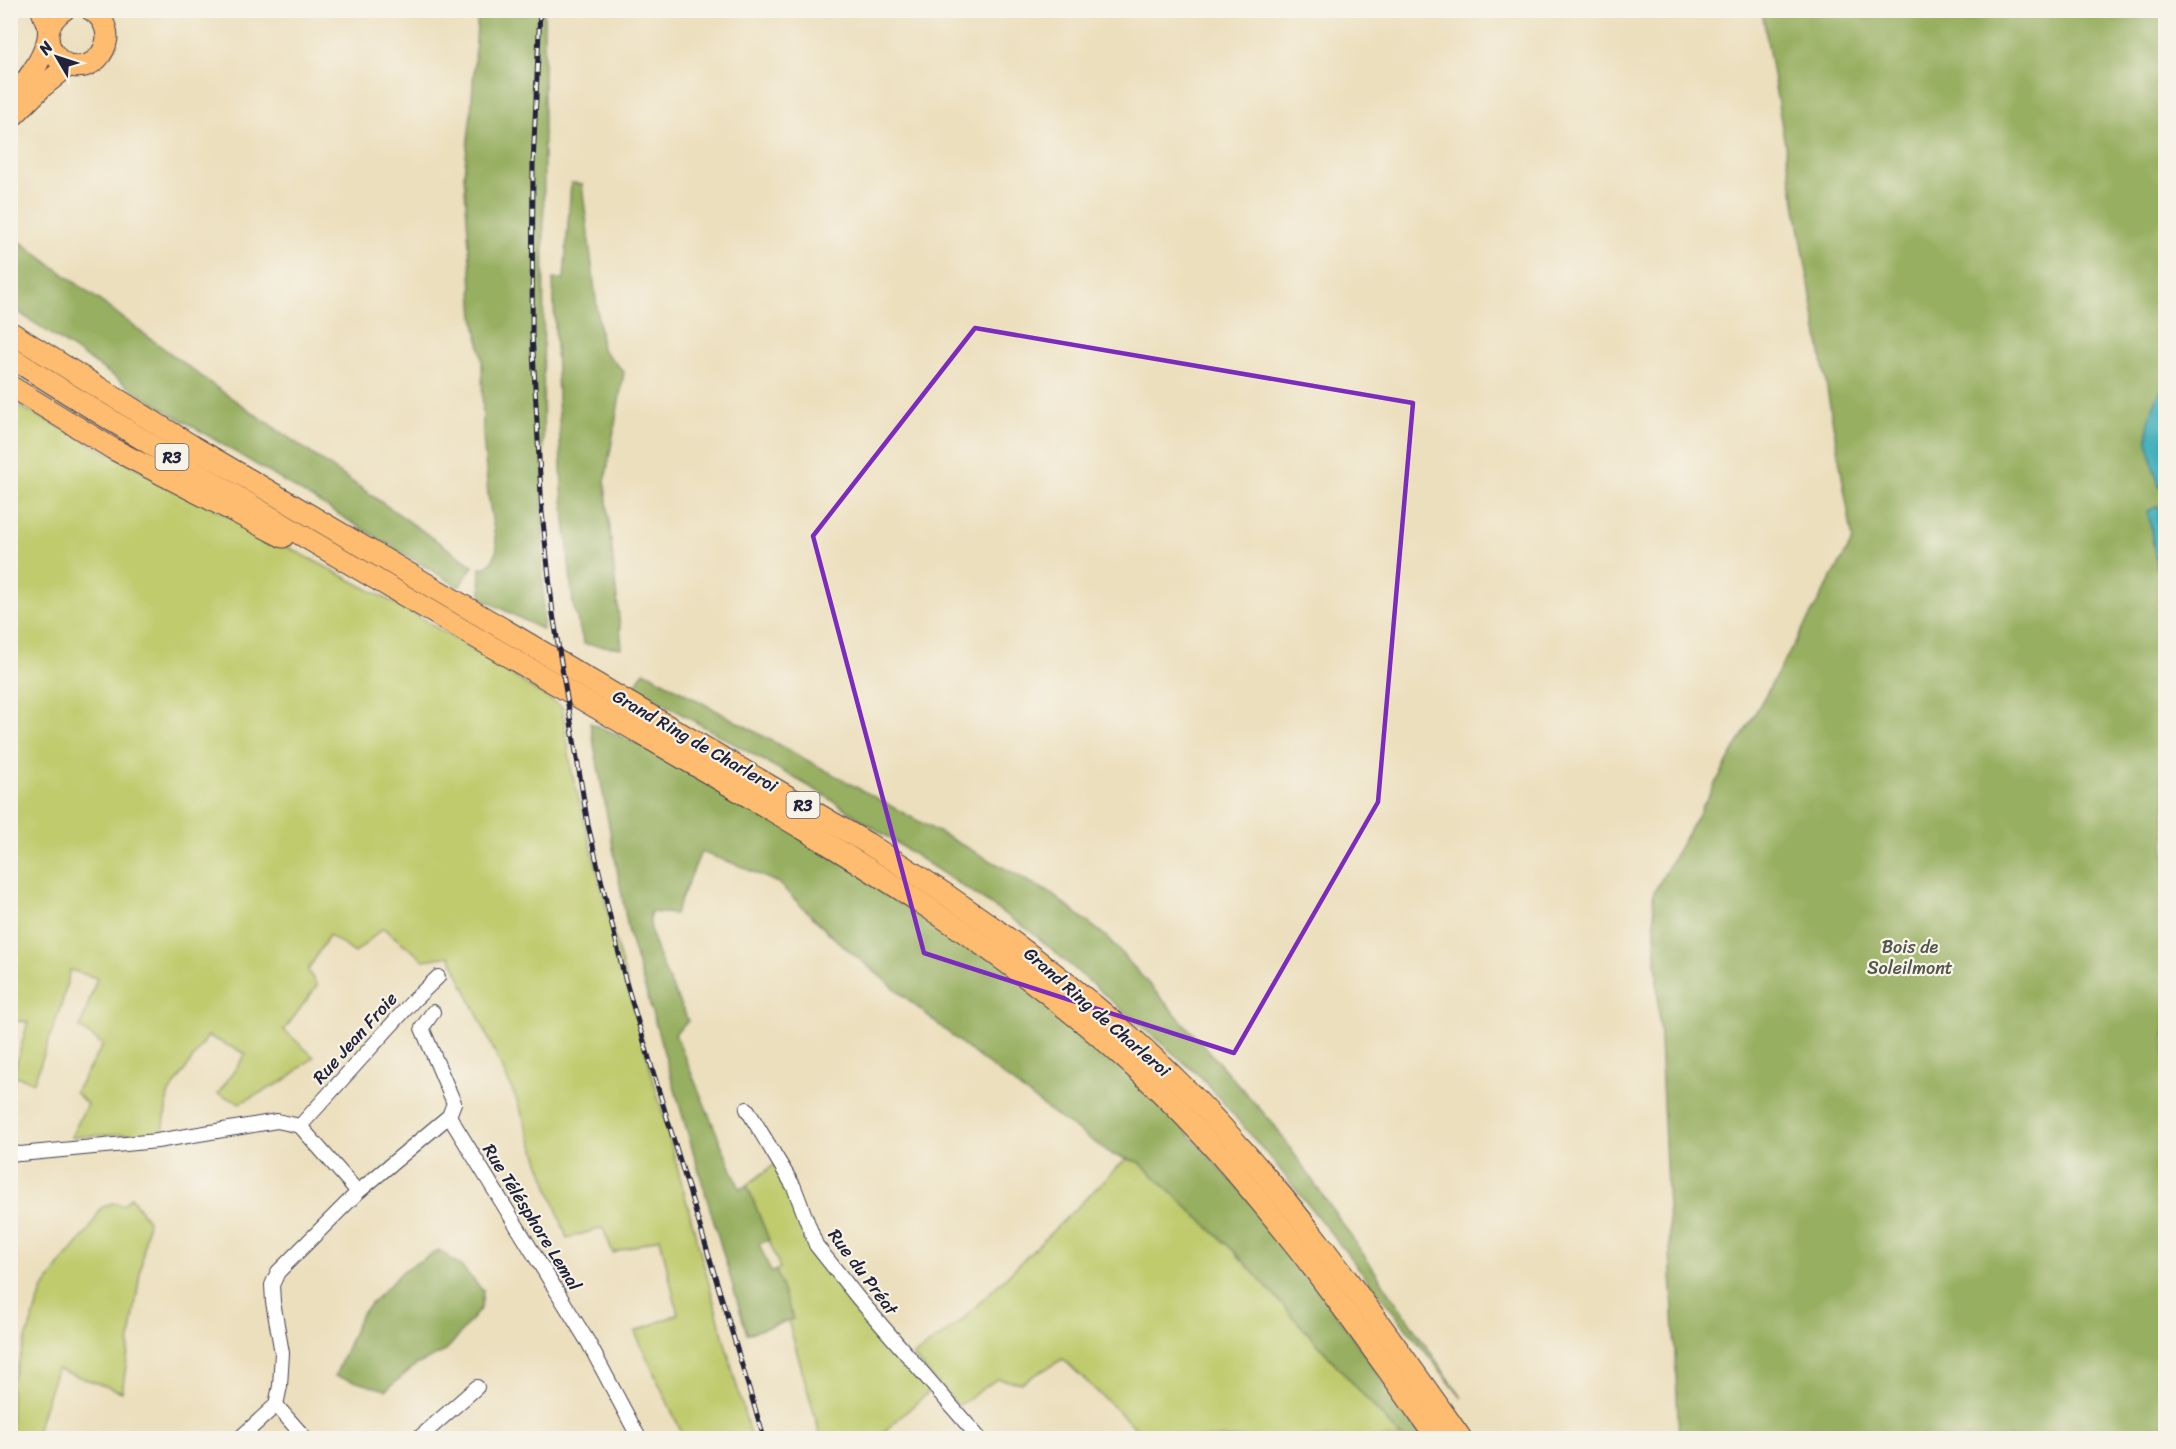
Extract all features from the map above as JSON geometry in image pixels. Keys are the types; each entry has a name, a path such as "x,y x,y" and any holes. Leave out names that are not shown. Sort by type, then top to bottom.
{"highway":[{"path":"10,99 39,62 56,16 64,10"},
{"path":"10,119 42,87 69,65 87,64 101,54 105,46 110,19 101,20 91,10"},
{"path":"48,35 54,55 69,65"},
{"name":"Grand Ring de Charleroi","path":"10,332 194,447 867,843 995,927 1111,1020 1167,1070 1219,1124 1269,1180 1336,1266 1461,1438"},
{"name":"Grand Ring de Charleroi","path":"10,357 334,554 855,859 964,931 1039,987 1152,1084 1254,1193 1345,1312 1436,1438"},
{"path":"10,386 113,448 195,493 301,547 334,554"}],"main road":[{"path":"40,10 48,35"}],"street":[{"name":"Rue Jean Froie","path":"300,1126 413,1001 438,977"},
{"name":"Rue Télésphore Lemal","path":"433,1012 422,1028 454,1102 449,1116 588,1342 639,1438"},
{"name":"Rue du Préat","path":"747,1109 794,1187 816,1245 858,1298 979,1438"},
{"path":"240,1438 276,1405 282,1353 272,1285 278,1272 358,1192 449,1116"},
{"path":"10,1152 20,1154 157,1142 277,1120 300,1126 358,1192"},
{"path":"419,1438 477,1387"},
{"path":"276,1405 305,1438"}],"highlighted area":[{"path":"975,328 1413,403 1378,802 1234,1053 924,953 813,536"}],"green space":[{"path":"478,11 544,11 543,630 481,598 480,568 492,562 497,549 488,495 483,435 482,358 474,317 464,174"},
{"name":"Bois de Soleilmont","path":"1762,11 2165,11 2165,1438 1679,1438 1653,894 1853,540"},
{"path":"571,183 582,184 602,349 624,372 605,482 622,648 584,644 573,604 562,488 553,279 564,279"},
{"path":"10,234 213,385 473,566 459,587 149,400 11,307"},
{"path":"10,401 415,614 562,707 572,773 612,928 751,1438 684,1438 635,1332 678,1314 660,1238 613,1253 603,1228 567,1238 516,1098 450,956 424,960 383,928 355,953 329,935 308,970 317,986 284,1030 314,1057 284,1081 240,1103 218,1094 246,1054 208,1036 168,1095 163,1132 71,1137 87,1104 75,1092 103,1045 80,1028 97,978 70,970 62,1003 34,1082 13,1075 28,1022 10,1020"},
{"path":"644,671 1050,893 1107,937 1275,1126 1462,1398 1278,1167 1202,1078 1029,930 821,793 634,687"},
{"path":"590,723 657,752 981,942 1136,1076 1282,1236 1423,1438 1402,1438 1235,1252 1139,1162 1113,1155 1055,1115 968,1049 835,939 778,883 701,852 675,914 650,912 650,925 657,953 688,1021 675,1034 740,1189 747,1185 769,1240 759,1244 771,1272 776,1271 793,1319 747,1334 629,934"},
{"path":"1126,1159 1139,1162 1235,1252 1402,1438 1151,1438 1144,1436 1063,1359 1021,1383 997,1379 958,1406 913,1356 959,1323"},
{"path":"778,1162 820,1252 932,1389 877,1438 821,1438 788,1320 793,1319 773,1272 780,1268 747,1185"},
{"path":"131,1197 148,1221 122,1392 57,1369 34,1438 11,1438 11,1384 42,1291 89,1230 101,1208 112,1203 123,1205"},
{"path":"439,1250 461,1266 483,1291 481,1308 446,1351 416,1365 386,1390 335,1376 361,1314 404,1270"}],"water":[{"path":"2165,385 2165,482 2159,486 2149,447 2148,426 2155,403"},
{"path":"2158,506 2160,544 2165,566 2157,568 2148,511"}],"railway":[{"path":"540,10 533,165 532,333 542,512 553,614 588,825 625,979 764,1438"}]}
